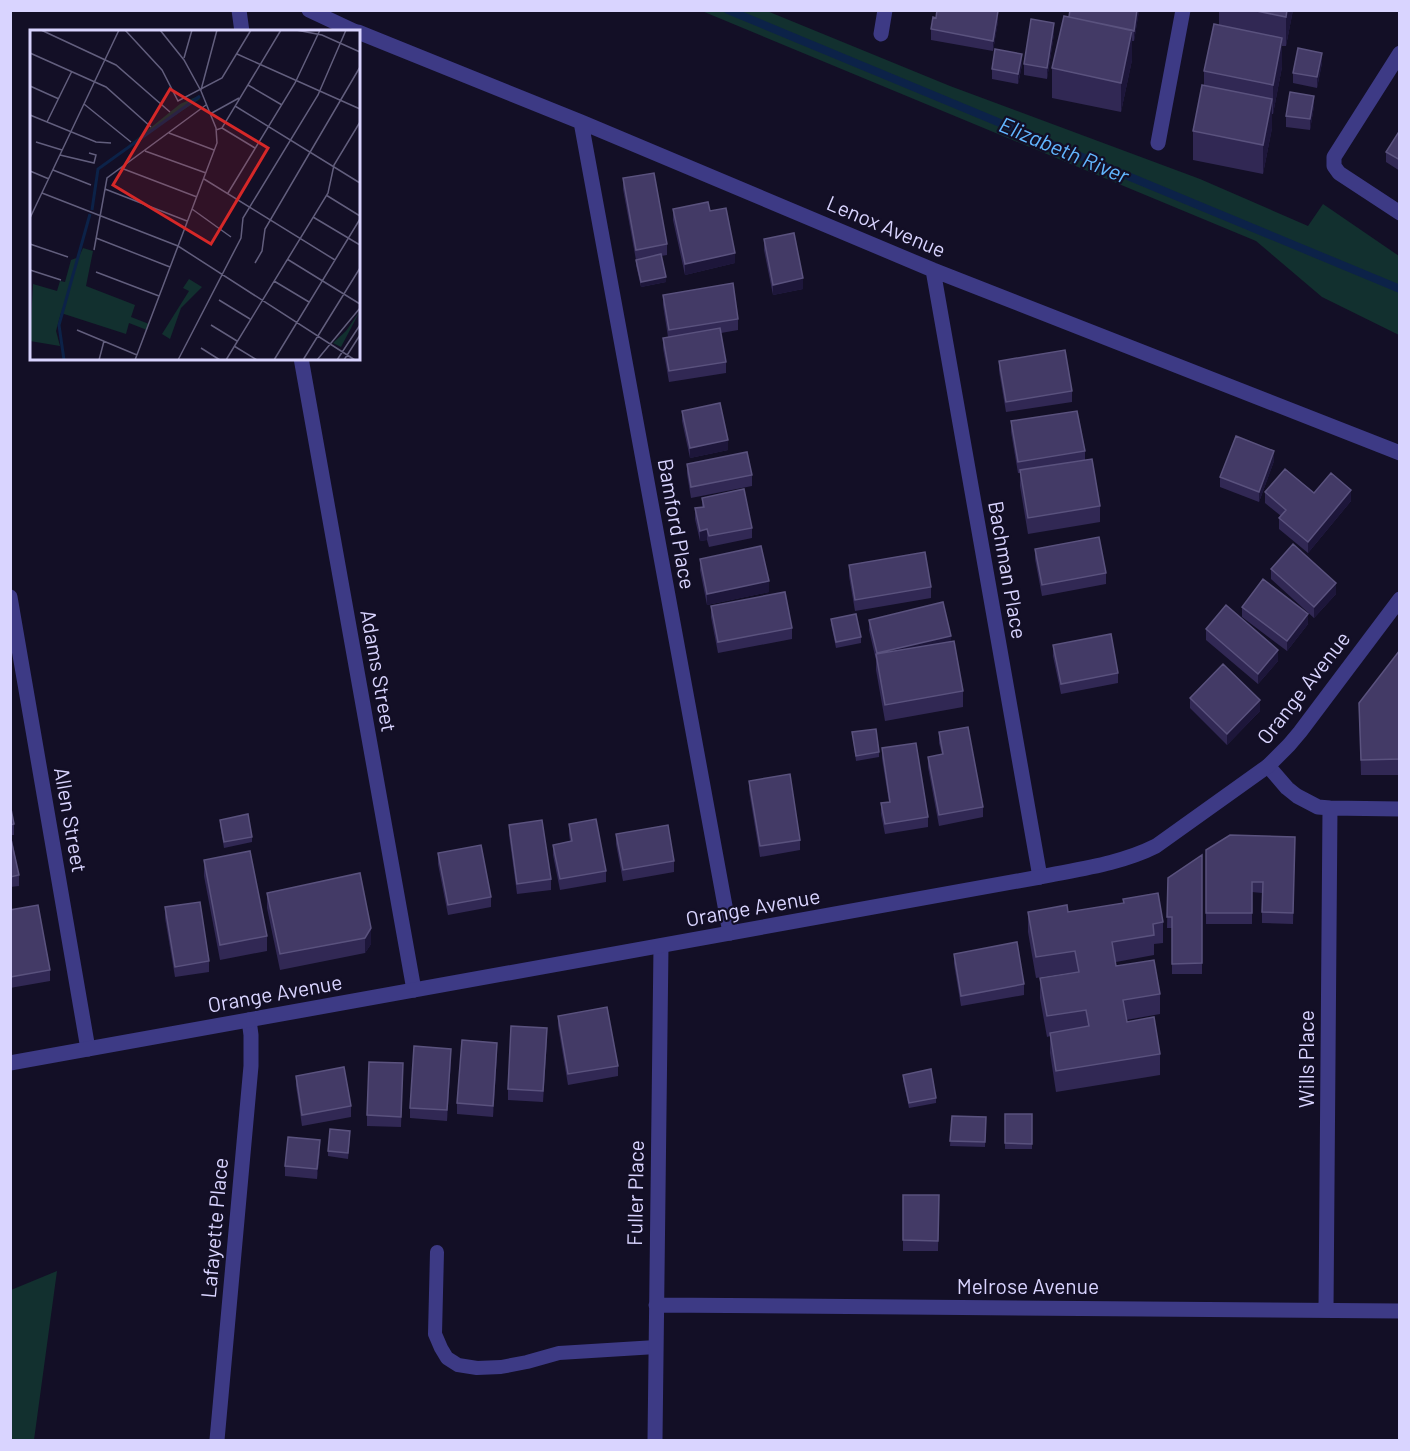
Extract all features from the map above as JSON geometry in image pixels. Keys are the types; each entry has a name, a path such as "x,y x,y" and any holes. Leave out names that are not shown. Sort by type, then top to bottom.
{"street":[{"path":"238,10 242,30"},
{"name":"Lenox Avenue","path":"309,10 353,30"},
{"path":"881,34 885,10"},
{"path":"1158,143 1184,10"},
{"name":"Lenox Avenue","path":"360,33 581,122 933,270 1400,453"},
{"path":"1400,53 1334,157 1334,165 1339,173 1400,213"},
{"name":"Bamford Place","path":"581,122 730,933"},
{"name":"Bachman Place","path":"933,270 1040,877"},
{"name":"Adams Street","path":"301,360 414,990"},
{"name":"Allen Street","path":"10,597 88,1049"},
{"name":"Orange Avenue","path":"10,1063 1040,877 1138,855 1156,846 1268,766 1300,732 1400,599"},
{"path":"1268,766 1279,780 1297,796 1318,807 1400,809"},
{"name":"Wills Place","path":"1326,1310 1330,808"},
{"name":"Fuller Place","path":"655,1440 661,946"},
{"name":"Lafayette Place","path":"217,1440 251,1066 249,1020"},
{"name":"Melrose Avenue","path":"656,1305 1400,1311"}],"lane":[{"path":"437,1252 435,1334 447,1358 458,1365 477,1368 501,1367 559,1353 656,1347"}],"green space":[{"path":"702,11 767,11 950,86 1200,179 1308,226 1323,204 1399,256 1399,335 1322,297 1256,241"},
{"path":"57,1271 34,1440 11,1440 11,1290"}],"building":[{"path":"937,10 998,11 993,41 931,29"},
{"path":"1070,10 1137,10 1134,31 1069,17"},
{"path":"1252,10 1287,10 1286,17"},
{"path":"1064,16 1132,30 1121,83 1052,68"},
{"path":"1031,19 1054,23 1047,68 1024,64"},
{"path":"1214,24 1282,38 1273,85 1204,71"},
{"path":"1298,48 1322,53 1317,77 1293,73"},
{"path":"995,49 1022,54 1018,74 992,69"},
{"path":"1202,85 1272,99 1263,145 1193,131"},
{"path":"1290,92 1314,96 1310,119 1286,116"},
{"path":"1400,130 1400,160 1386,152"},
{"path":"654,173 667,244 636,250 623,178"},
{"path":"708,202 710,211 726,208 735,253 685,264 673,209"},
{"path":"794,233 803,278 773,285 764,239"},
{"path":"661,254 666,277 641,282 636,260"},
{"path":"733,283 738,319 669,330 663,295"},
{"path":"720,328 726,362 669,371 663,338"},
{"path":"1065,350 1072,391 1006,402 999,361"},
{"path":"720,403 728,440 690,448 682,411"},
{"path":"1077,411 1085,451 1018,462 1011,421"},
{"path":"1236,436 1274,451 1259,492 1220,477"},
{"path":"747,452 752,475 691,487 687,464"},
{"path":"1092,459 1100,506 1028,518 1020,470"},
{"path":"1285,469 1314,493 1331,473 1351,490 1308,542 1279,518 1286,510 1265,492"},
{"path":"744,489 752,528 709,536 707,529 700,531 695,508 704,507 702,498"},
{"path":"1099,537 1106,573 1042,585 1035,549"},
{"path":"1293,544 1336,583 1314,607 1271,569"},
{"path":"761,546 769,581 707,594 700,559"},
{"path":"925,552 931,587 855,600 849,565"},
{"path":"1263,579 1308,614 1287,641 1242,607"},
{"path":"785,592 792,628 718,642 711,606"},
{"path":"943,602 951,636 877,653 869,620"},
{"path":"1226,605 1278,650 1258,674 1206,629"},
{"path":"856,614 861,637 836,642 831,619"},
{"path":"1111,634 1118,673 1061,684 1053,645"},
{"path":"954,641 963,691 885,705 876,654"},
{"path":"1400,650 1400,759 1361,760 1359,703"},
{"path":"1223,664 1260,700 1227,734 1190,698"},
{"path":"968,727 983,807 939,815 928,757 943,754 939,732"},
{"path":"876,729 879,752 856,756 852,732"},
{"path":"916,743 928,817 885,824 881,803 890,802 882,748"},
{"path":"790,774 800,840 760,846 749,781"},
{"path":"10,804 14,824 10,825"},
{"path":"248,814 252,837 224,842 220,820"},
{"path":"596,819 606,871 560,879 553,845 572,841 569,824"},
{"path":"542,820 551,879 517,884 509,825"},
{"path":"668,825 674,861 623,870 616,834"},
{"path":"10,835 19,875 10,877"},
{"path":"1230,835 1295,837 1293,913 1262,912 1263,882 1252,882 1252,913 1206,913 1206,850"},
{"path":"481,845 491,897 448,905 438,853"},
{"path":"250,851 267,936 220,945 204,860"},
{"path":"1202,855 1202,963 1172,964 1172,917 1167,917 1168,878"},
{"path":"360,873 371,928 365,938 280,954 267,893"},
{"path":"1158,893 1163,922 1153,924 1154,935 1112,942 1116,966 1154,960 1160,994 1123,1000 1127,1022 1154,1017 1160,1054 1056,1071 1050,1033 1089,1026 1086,1010 1047,1016 1040,978 1079,972 1075,951 1036,957 1028,912 1067,905 1068,912 1124,903 1123,899"},
{"path":"200,902 209,961 175,967 165,907"},
{"path":"38,905 50,970 10,977 10,910"},
{"path":"1017,942 1024,984 961,996 954,954"},
{"path":"607,1007 618,1066 568,1074 558,1016"},
{"path":"511,1026 547,1028 543,1091 508,1089"},
{"path":"462,1040 497,1043 493,1106 457,1103"},
{"path":"414,1046 451,1049 447,1110 410,1108"},
{"path":"369,1062 403,1063 401,1117 367,1115"},
{"path":"344,1067 351,1106 302,1115 296,1076"},
{"path":"931,1069 936,1098 909,1103 903,1075"},
{"path":"1005,1114 1032,1114 1032,1144 1005,1143"},
{"path":"952,1116 986,1117 985,1142 950,1141"},
{"path":"330,1129 350,1131 348,1153 328,1151"},
{"path":"288,1137 320,1140 317,1169 285,1166"},
{"path":"903,1195 939,1195 938,1241 903,1240"}],"waterway":[{"name":"Elizabeth River","path":"728,10 1400,289"}]}
